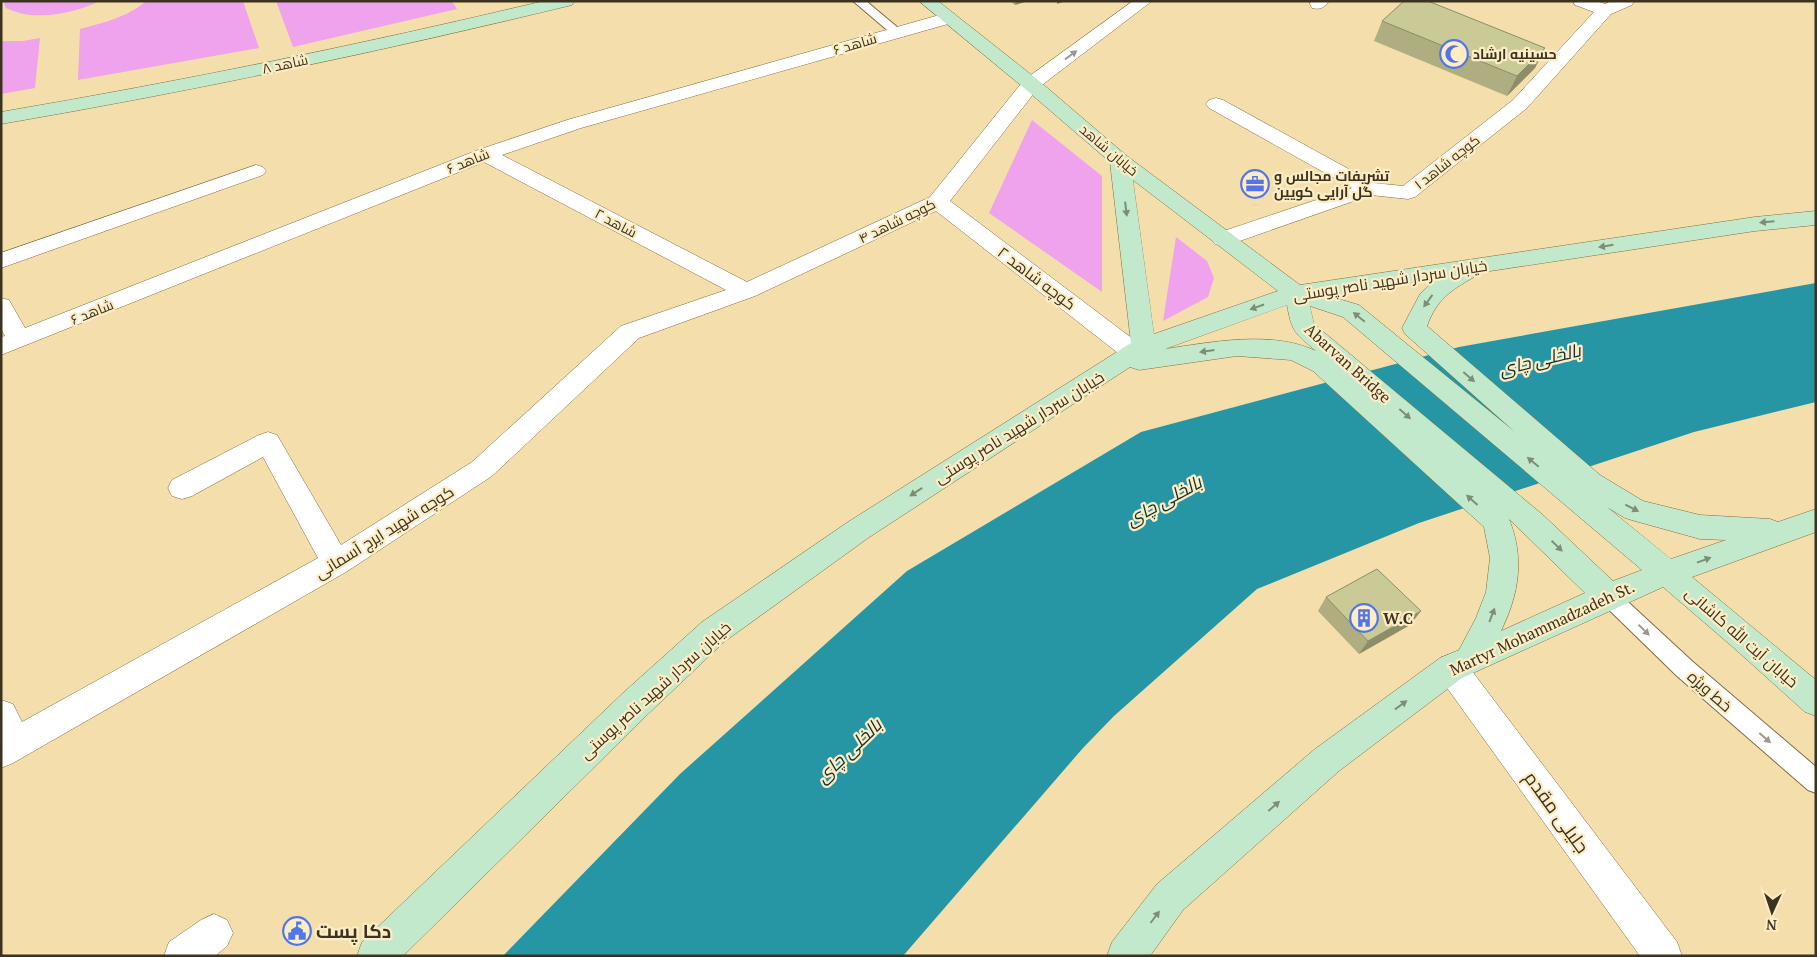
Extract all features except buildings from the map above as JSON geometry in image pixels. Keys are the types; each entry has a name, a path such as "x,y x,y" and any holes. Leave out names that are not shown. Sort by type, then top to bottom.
{"main road":[{"name":"شاهد ۸","path":"1,118 108,100 293,63 566,1"},
{"name":"خیابان شاهد","path":"927,1 1032,84 1120,160 1296,293"},
{"path":"1120,160 1133,355 1237,347 1296,352 1345,374 1496,521 1502,537 1505,583 1487,630 1461,663"},
{"name":"خیابان سردار شهید ناصر پوستی","path":"376,956 635,704 713,632 858,530 974,454 1133,355 1296,293 1755,224 1816,218"},
{"path":"1481,265 1440,286 1426,301 1414,328 1580,488 1635,510 1700,527 1782,532"},
{"name":"Abarvan Bridge","path":"1296,293 1351,311 1396,348 1580,488 1667,573"},
{"name":"Abarvan Bridge","path":"1296,293 1303,326 1345,374 1521,513 1608,596"},
{"name":"Martyr Mohammadzadeh St.","path":"1126,956 1170,897 1327,760 1461,663 1608,596 1816,520"},
{"name":"خیابان آیت الله کاشانی","path":"1667,573 1745,638 1816,701"}],"street":[{"name":"کوچه شاهد ۴","path":"746,291 938,202 1032,84 1144,1"},
{"path":"1580,1 1605,10 1626,1"},
{"name":"کوچه شاهد ۱","path":"1223,239 1369,189 1408,192 1520,104 1605,10"},
{"name":"شاهد ۶","path":"10,344 485,154 574,124 949,18"},
{"path":"1216,104 1369,189"},
{"name":"شاهد ۲","path":"485,154 746,291"},
{"path":"1,261 256,171"},
{"name":"کوچه شاهد ۲","path":"938,202 1133,355"},
{"name":"کوچه شهید ایرج آسمانی","path":"6,737 336,563 482,469 630,332 746,291"},
{"path":"1,306 10,344"},
{"path":"182,488 268,442 336,563"},
{"name":"جلیلی مقدم","path":"1461,663 1663,956"},
{"path":"183,956 214,933"}],"lane":[{"path":"859,1 897,32"},
{"name":"خط ویژه","path":"1608,596 1685,669 1816,782"}],"shaded area":[{"path":"3,1 100,1 65,13 29,15 6,8"},
{"path":"146,1 243,1 259,48 78,80 80,29 123,15"},
{"path":"276,1 452,1 457,9 293,47"},
{"path":"40,38 35,88 1,94 1,41 23,41"},
{"path":"1032,120 1102,176 1102,292 989,213"},
{"path":"1176,237 1207,261 1214,278 1208,297 1163,321"}],"water":[{"name":"بالخلی چای","path":"1816,283 1816,402 1694,432 1419,523 1257,589 1114,716 1083,748 903,956 503,956 680,774 907,571 1141,432 1459,347"}],"place":[{"name":"حسینیه ارشاد","path":"1454,54"},
{"name":"تشریفات مجالس و گل آرایی کویین","path":"1255,184"},
{"name":"W.C","path":"1364,618"},
{"name":"دکا پست","path":"297,931"}]}
